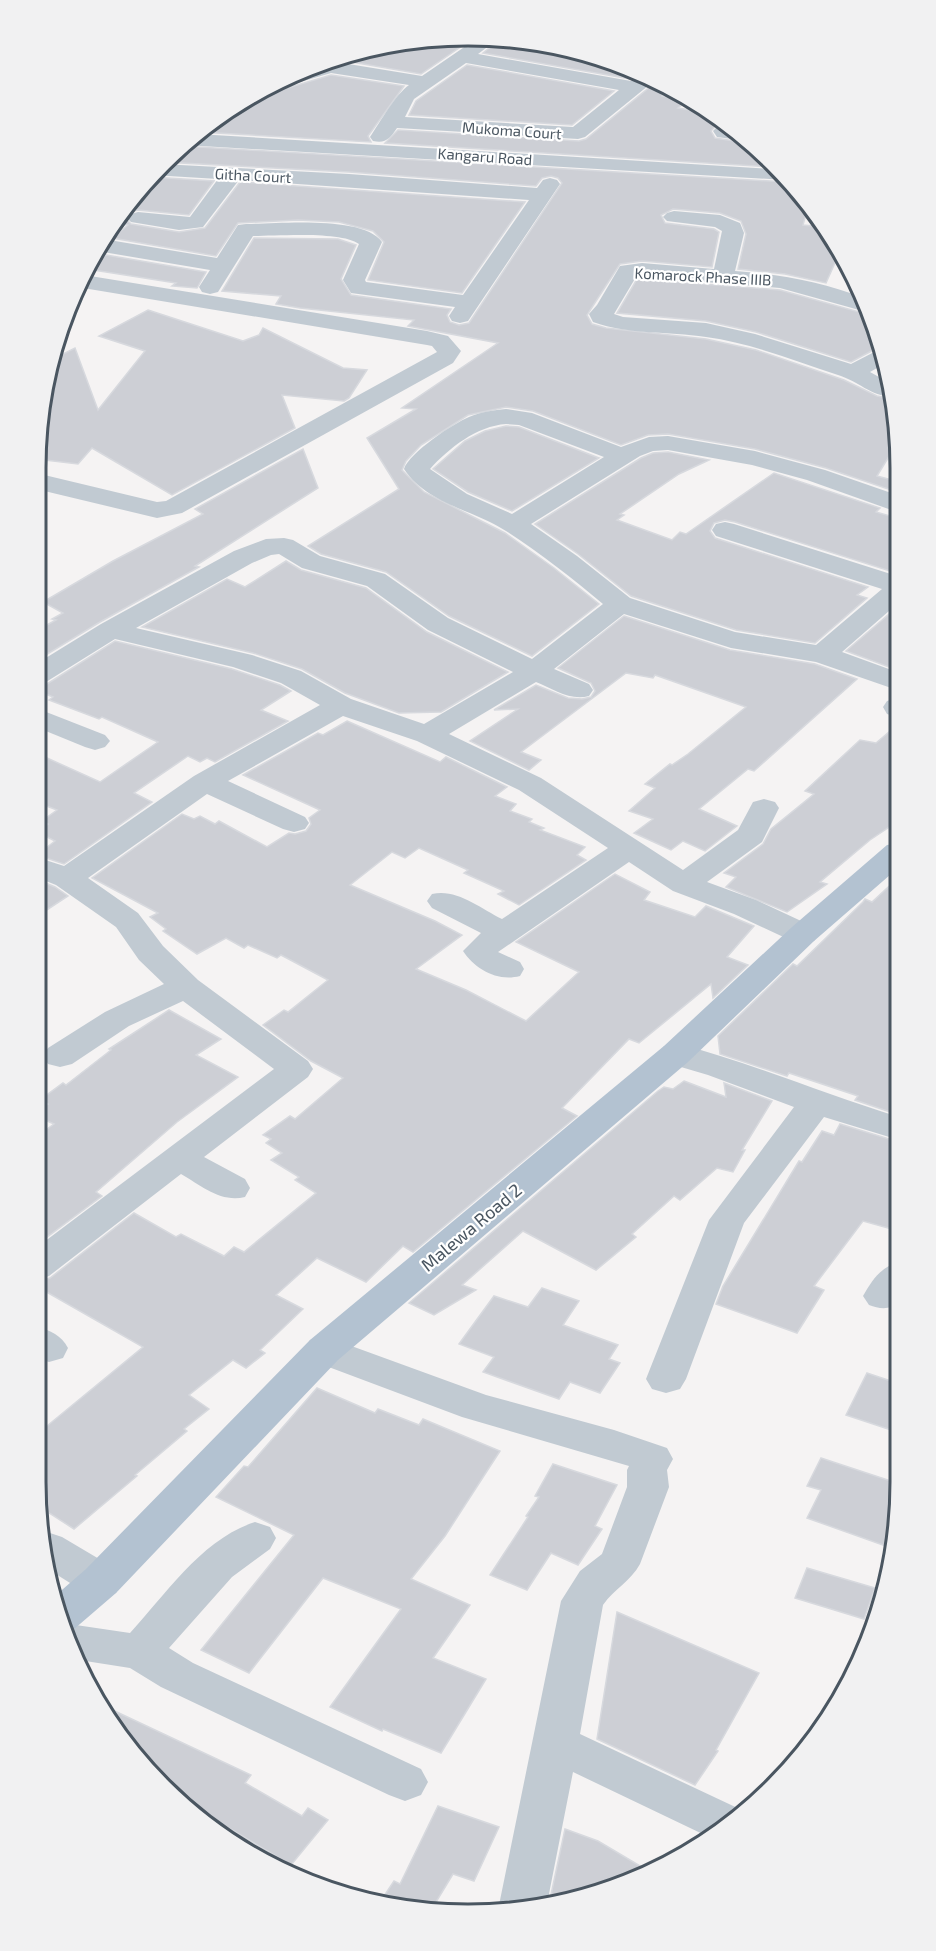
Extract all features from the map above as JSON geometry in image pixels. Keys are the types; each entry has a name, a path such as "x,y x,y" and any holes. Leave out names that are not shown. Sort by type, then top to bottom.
{"main road":[{"name":"Malewa Road 2","path":"67,1611 101,1581 324,1350 676,1054 803,934 890,859"}],"street":[{"path":"372,149 392,122 406,96 478,46"},
{"path":"462,57 633,81"},
{"path":"336,68 424,82"},
{"name":"Mukoma Court","path":"392,122 578,134 639,83"},
{"name":"Kangaru Road","path":"204,140 240,140 770,174"},
{"path":"451,187 470,155"},
{"name":"Githa Court","path":"174,166 233,174 451,187 546,189 464,309 359,288 354,280 371,242 359,234 322,230"},
{"path":"138,218 179,224 196,223 233,174"},
{"path":"210,287 246,230 274,228 322,230 349,180"},
{"path":"674,218 720,221 732,228 733,233 723,276"},
{"path":"110,247 224,266"},
{"name":"Komarock Phase IIIB","path":"855,302 780,281 628,271 606,309 600,314 601,317 620,324 706,330 747,339 853,372 881,387"},
{"path":"46,483 157,510 170,510 445,358 449,351 440,341 427,338 90,283"},
{"path":"842,297 847,284"},
{"path":"853,372 875,359"},
{"path":"623,456 523,418 507,415 477,420 418,465 417,469 421,476 458,499 513,524 568,562 620,604 731,640 822,654 890,679"},
{"path":"513,524 623,456 649,444 685,445 755,458 816,475 890,501"},
{"path":"725,530 890,583"},
{"path":"46,670 111,630 259,549 284,546 311,562 376,580 438,624 534,671 579,690"},
{"path":"822,654 890,596"},
{"path":"427,735 534,671 620,604"},
{"path":"111,630 262,667 291,677 341,705 427,735 530,784 684,884 803,934"},
{"path":"46,1259 296,1069 186,987 151,953 127,920 51,872 341,705"},
{"path":"46,721 95,741"},
{"path":"205,782 294,823"},
{"path":"684,884 751,834 764,808"},
{"path":"508,969 485,958 479,951 503,932 629,848"},
{"path":"443,901 503,932"},
{"path":"60,1056 117,1019 186,987"},
{"path":"676,1054 890,1126"},
{"path":"666,1379 727,1220 816,1103"},
{"path":"178,1157 232,1188"},
{"path":"324,1350 476,1407 614,1445 653,1459 647,1470 648,1487 619,1563 595,1583 582,1601 524,1901"},
{"path":"140,1652 217,1565 255,1538"},
{"path":"52,1551 101,1581"},
{"path":"78,1642 140,1652 177,1675 405,1782"},
{"path":"556,1743 720,1821"}],"building":[{"path":"462,46 421,74 354,62 413,50"},
{"path":"491,47 523,50 577,61 628,79 483,53"},
{"path":"467,65 614,91 572,125 409,115 416,101"},
{"path":"331,75 404,86 368,136 371,142 213,133 257,103 285,89"},
{"path":"649,88 682,105 678,108 690,110 702,118 715,127 711,131 715,138 733,141 762,166 385,143 398,130 579,141 586,139"},
{"path":"195,147 777,181 805,216 803,225 812,226 836,262 826,283 785,274 738,269 746,234 741,221 720,213 673,209 661,215 665,223 714,229 719,232 712,267 642,261 620,264 587,315 592,324 606,328 706,339 756,350 844,380 883,397 890,456 877,476 890,479 890,490 826,468 755,449 668,434 648,435 621,445 533,411 506,407 468,415 421,445 406,461 402,470 424,492 505,533 599,604 532,656 449,616 386,572 321,554 308,546 399,489 367,438 416,409 402,408 498,343 408,326 414,320 300,308 276,304 281,296 222,291 254,238 338,239 356,245 341,279 351,295 451,309 447,315 450,322 459,325 469,323 562,183 558,178 551,176 542,178 536,186 349,172 178,163"},
{"path":"163,178 214,181 189,215 134,211"},
{"path":"240,182 525,202 462,293 368,280 384,242 373,231 339,222 298,220 238,223 216,256 115,239 128,225 125,225 127,220 131,224 179,232 205,228"},
{"path":"106,255 206,272 197,288 172,286 176,283 96,270"},
{"path":"637,279 780,290 859,312 872,351 851,362 756,332 706,321 617,313"},
{"path":"148,310 243,341 259,335 263,328 343,368 367,370 349,398 344,401 282,395 295,428 172,495 92,448 78,464 46,460 50,413 62,354 75,348 98,410 145,351 99,336"},
{"path":"506,426 519,427 599,458 512,511 468,492 433,469 465,441 485,431"},
{"path":"303,449 318,488 195,566 199,567 46,655 46,626 63,613 46,604 46,600 113,561 203,514 195,509"},
{"path":"668,452 709,460 679,474 620,514 624,515 617,520 672,540 680,532 686,534 774,473 880,508 876,512 890,516 890,571 725,520 714,523 710,531 715,538 868,587 857,595 867,598 815,643 736,630 631,596 535,524 641,458 653,453"},
{"path":"286,561 301,570 366,588 427,632 508,672 441,712 399,713 345,693 302,669 253,653 142,627 227,579 245,587"},
{"path":"890,613 890,667 846,651"},
{"path":"624,616 730,650 815,664 857,679 754,771 748,769 699,809 737,826 705,851 683,841 671,850 634,833 653,819 629,811 655,788 645,784 670,764 672,765 688,754 746,707 655,675 653,678 626,673 521,752 541,760 529,770 470,741 518,709 494,710 536,685 568,698 591,697 595,691 591,683 558,668"},
{"path":"115,641 232,669 291,691 261,710 288,721 215,762 207,758 200,762 188,756 134,793 152,802 64,864 46,858 46,848 55,841 46,836 48,824 46,818 57,810 46,806 46,758 100,782 158,742 102,717 99,719 49,700 53,697 46,694 47,684"},
{"path":"347,721 440,762 446,757 507,787 495,796 516,804 510,811 532,819 529,822 544,828 540,830 585,847 577,855 586,860 519,905 498,894 504,891 464,873 468,870 419,848 405,858 392,852 350,885 462,935 416,969 466,990 526,1021 579,972 516,942 615,874 650,892 644,900 695,917 706,906 754,926 727,957 748,965 713,998 711,984 639,1043 629,1039 562,1108 577,1116 413,1252 403,1246 366,1282 317,1258 276,1295 303,1309 260,1350 265,1353 246,1368 233,1360 189,1395 209,1409 184,1429 187,1431 135,1475 137,1476 74,1529 47,1512 46,1427 143,1347 46,1292 46,1279 134,1213 176,1237 181,1234 224,1256 234,1247 244,1252 316,1193 295,1180 299,1177 271,1160 282,1153 266,1143 271,1139 263,1135 290,1116 295,1119 343,1078 311,1061 263,1025 284,1010 288,1012 328,980 281,955 277,958 248,945 244,948 226,938 197,954 163,931 166,929 150,917 158,913 92,878 182,814 194,819 200,816 215,824 219,821 267,847 289,833 306,831 311,824 309,818 320,810 243,775 318,733 323,735"},
{"path":"890,731 890,826 870,840 820,882 827,884 787,912 726,887 736,877 724,873 763,844 771,829 814,794 805,791 860,740 876,743"},
{"path":"46,883 68,896 46,910"},
{"path":"890,885 890,1112 855,1100 858,1096 789,1073 787,1076 720,1054 718,1036 793,964 797,966 865,899 872,902"},
{"path":"169,1010 221,1039 196,1055 238,1077 177,1122 96,1192 102,1196 47,1237 46,1130 54,1124 46,1120 46,1105 48,1104 46,1096 63,1083 66,1085 111,1050 109,1049"},
{"path":"684,1081 726,1097 724,1083 772,1101 742,1150 745,1150 733,1172 717,1168 680,1200 674,1196 632,1234 636,1237 596,1270 523,1231 462,1285 476,1290 434,1315 409,1303 658,1091 664,1087 673,1089"},
{"path":"840,1124 890,1139 890,1228 863,1221 814,1286 824,1290 797,1333 716,1304 723,1286 799,1161 802,1162 822,1131 834,1135"},
{"path":"542,1288 579,1301 563,1325 618,1345 609,1359 620,1363 600,1393 570,1382 559,1399 483,1372 494,1357 459,1344 494,1296 528,1307"},
{"path":"867,1373 890,1381 890,1430 846,1415"},
{"path":"317,1388 375,1413 378,1409 419,1425 423,1419 500,1451 445,1536 411,1579 470,1605 433,1658 486,1679 441,1753 383,1729 382,1731 330,1707 401,1609 323,1578 249,1673 201,1650 294,1535 216,1497 244,1466 248,1467"},
{"path":"821,1458 890,1481 885,1546 807,1518 821,1490 807,1486"},
{"path":"553,1464 617,1485 595,1526 602,1529 578,1565 551,1553 527,1590 490,1575 528,1517 526,1516 539,1497 535,1496"},
{"path":"807,1568 875,1588 864,1619 795,1598"},
{"path":"617,1612 759,1673 716,1750 718,1751 695,1785 597,1739"},
{"path":"114,1711 251,1775 245,1783 302,1816 308,1808 328,1820 291,1865 217,1821 190,1800 151,1761"},
{"path":"438,1806 499,1827 474,1881 453,1874 436,1902 440,1904 384,1896 394,1881 400,1884"},
{"path":"565,1829 598,1841 641,1867 603,1882 551,1896"}]}
